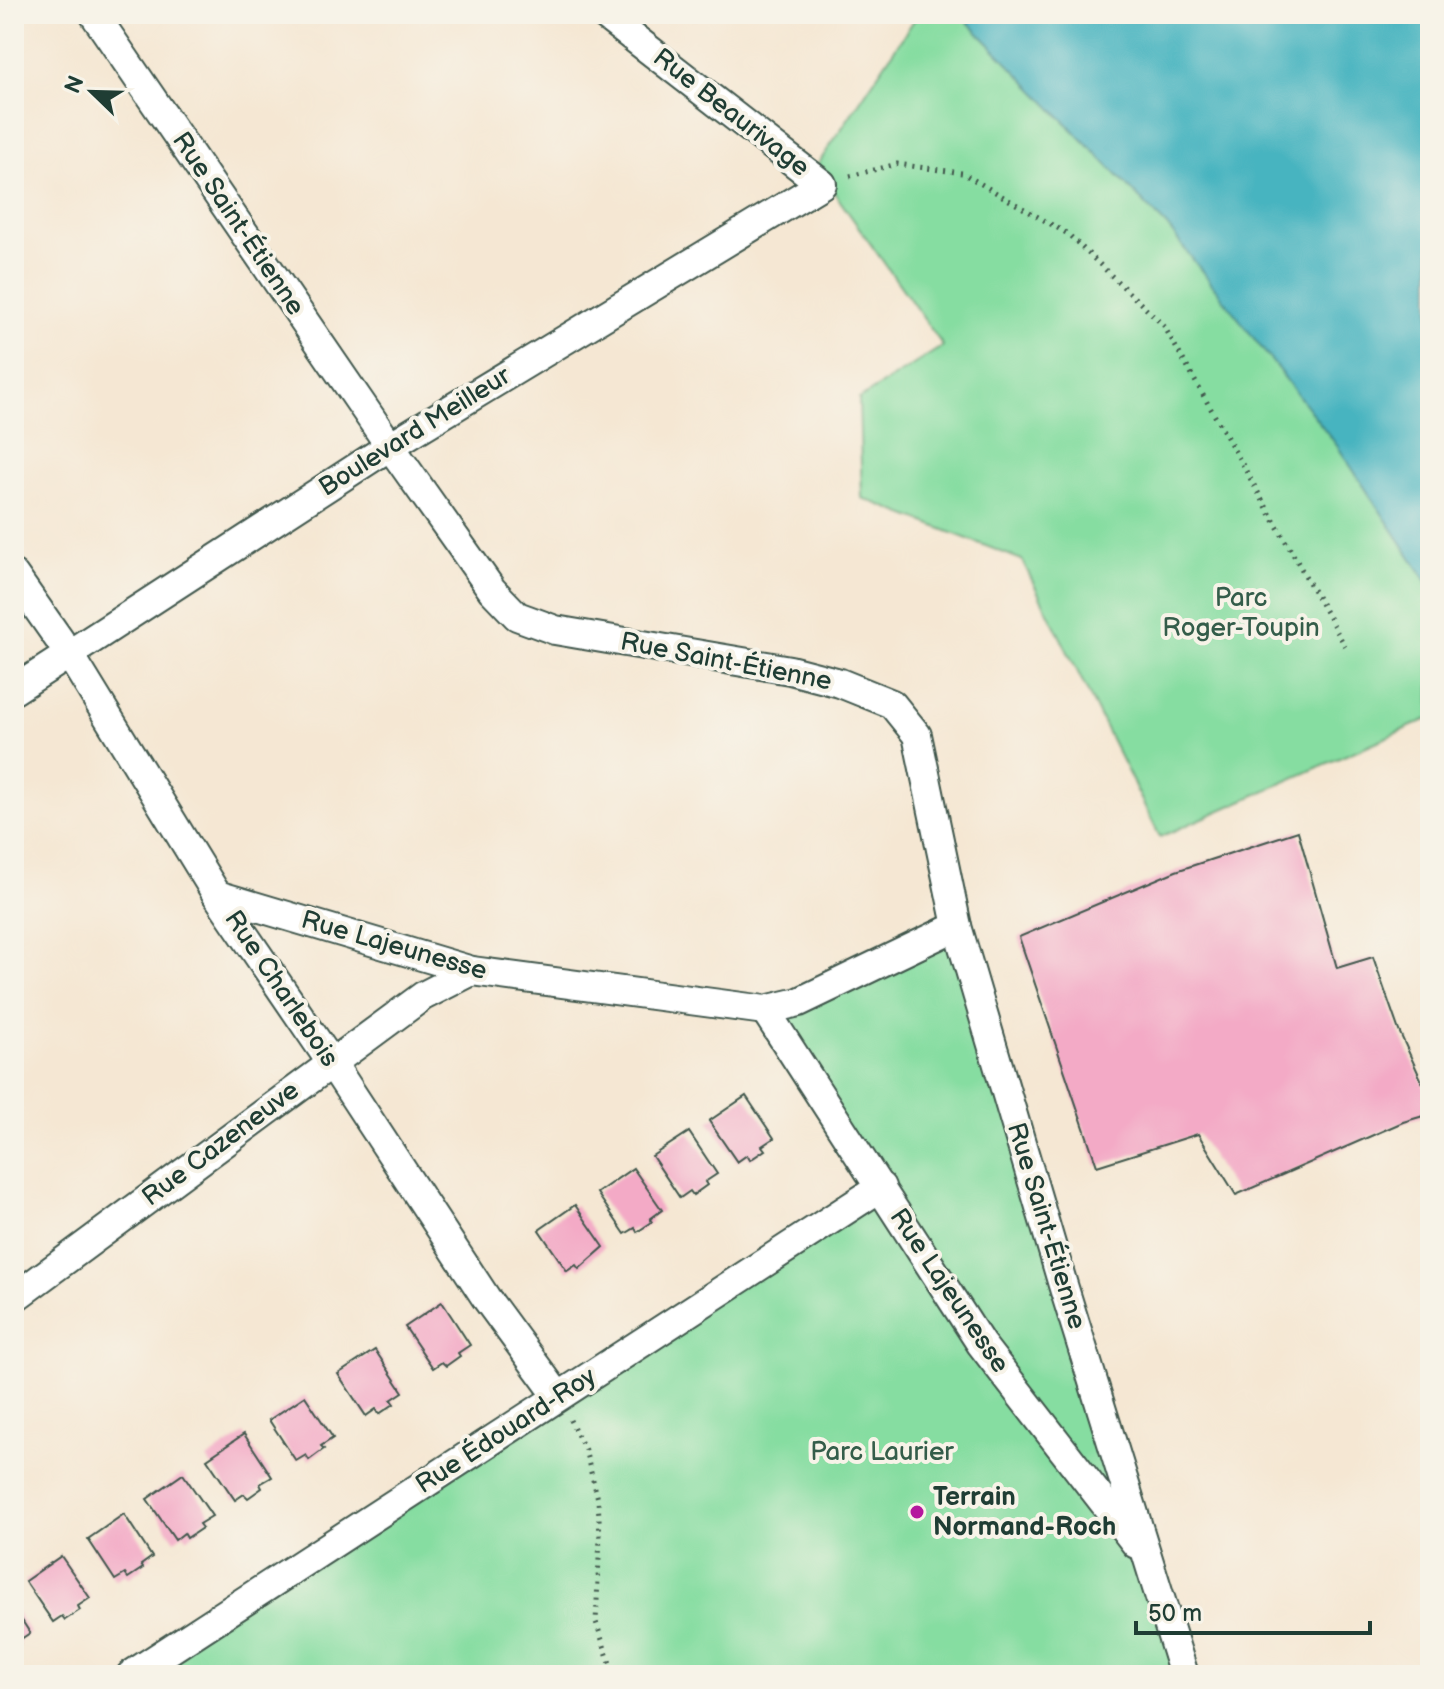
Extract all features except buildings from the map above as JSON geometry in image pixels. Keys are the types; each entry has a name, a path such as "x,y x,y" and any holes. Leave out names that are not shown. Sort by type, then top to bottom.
{"street":[{"name":"Rue Saint-Étienne","path":"94,14 390,446 492,590 517,616 555,630 790,670 840,683 892,704 917,735 957,926 1063,1285 1184,1675"},
{"name":"Rue Beaurivage","path":"603,14 822,184"},
{"name":"Boulevard Meilleur","path":"14,690 390,446 822,184"},
{"name":"Rue Charlebois","path":"14,575 70,655 217,895 486,1298 558,1396"},
{"name":"Rue Lajeunesse","path":"217,895 472,971 765,1010 799,1002 957,926"},
{"name":"Rue Cazeneuve","path":"14,1298 423,996 472,971"},
{"name":"Rue Lajeunesse","path":"765,1010 981,1344 1149,1561"},
{"name":"Rue Édouard-Roy","path":"131,1675 881,1187"}],"path":[{"path":"822,184 897,164 962,173 1068,234 1164,326 1345,646"},
{"path":"558,1396 585,1450 598,1499 600,1537 596,1622 614,1675"}],"green space":[{"name":"Parc Roger-Toupin","path":"918,14 960,14 1167,226 1336,444 1430,586 1430,718 1160,837 1022,560 862,498 859,399 943,346 816,167"},
{"name":"Parc Laurier","path":"957,926 1184,1675 131,1675 880,1187 765,1010"}],"water":[{"path":"960,14 1430,14 1430,586 1336,444 1167,226"}],"place":[{"name":"Terrain Normand-Roch","path":"917,1512"}]}
